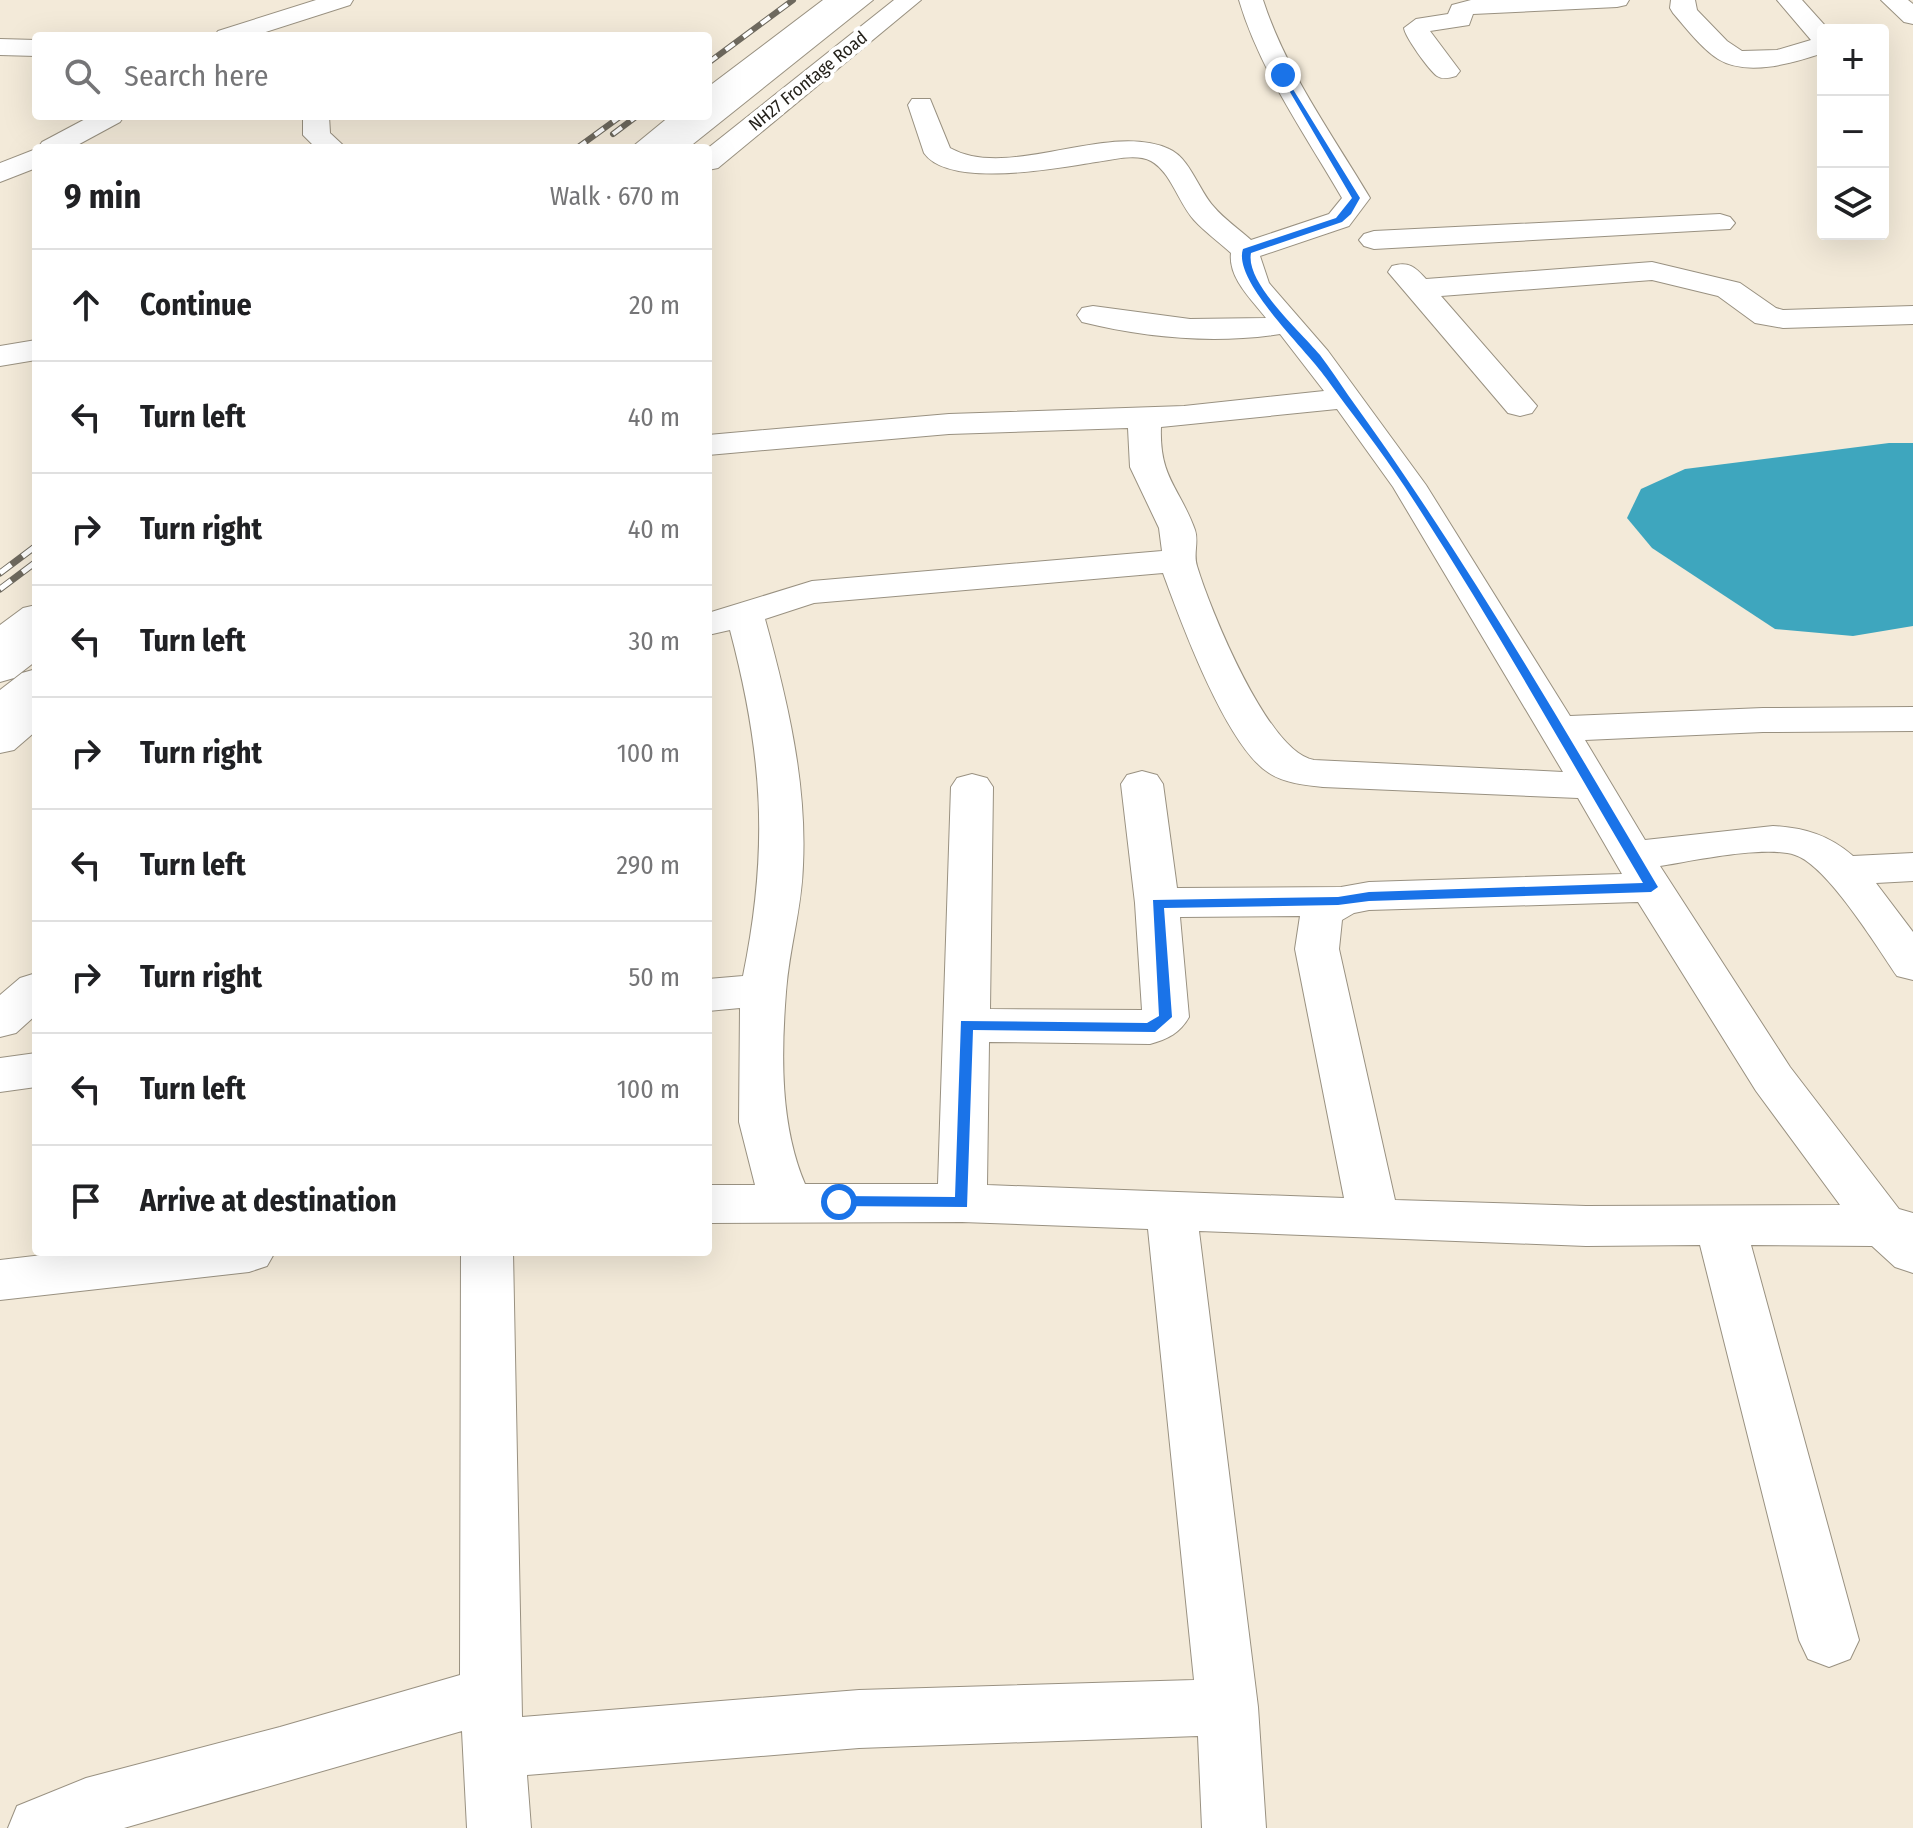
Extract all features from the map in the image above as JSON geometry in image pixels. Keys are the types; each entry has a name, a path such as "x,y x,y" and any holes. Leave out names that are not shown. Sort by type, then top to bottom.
{"main road":[{"path":"712,97 838,0"},
{"path":"712,116 861,0"},
{"path":"709,144 889,0"},
{"name":"NH27 Frontage Road","path":"712,159 909,0"},
{"path":"1246,251 1322,227 1348,212 1356,198 1283,75 1259,26 1251,0"},
{"path":"1447,71 1416,33 1416,28 1460,20 1461,10 1472,7 1617,0"},
{"path":"1683,0 1682,8 1688,15 1729,54 1739,58 1772,58 1817,46"},
{"path":"1789,0 1817,31"},
{"path":"1893,0 1913,17"},
{"path":"244,32 334,2"},
{"path":"312,32 334,2"},
{"path":"0,47 32,48"},
{"path":"921,105 938,153 944,159 959,163 996,164 1125,150 1161,155 1170,163 1203,213 1246,251"},
{"path":"59,144 104,120"},
{"path":"316,120 317,135 327,144"},
{"path":"650,144 682,120"},
{"path":"676,144 707,120"},
{"path":"0,174 32,159"},
{"path":"1348,212 1520,406"},
{"path":"1374,240 1720,223"},
{"path":"1246,251 1249,273 1409,485 1642,872 1773,1079 1904,1237"},
{"path":"1417,289 1652,271 1668,272 1729,289 1766,316 1913,315"},
{"path":"1093,315 1147,325 1217,331 1254,330 1288,324"},
{"path":"0,356 32,351"},
{"path":"712,445 962,424 1145,418 1346,398"},
{"path":"1145,418 1142,451 1150,478 1166,505 1180,542 1181,553 1177,561 1192,604 1249,726 1282,763 1311,773 1348,776 1592,786"},
{"path":"787,1202 770,1166 762,1127 760,1090 763,990 779,897 779,806 765,694 726,620 812,592 1177,561"},
{"path":"0,643 32,619"},
{"path":"0,670 32,645"},
{"path":"0,710 32,684"},
{"path":"0,741 32,714"},
{"path":"1558,729 1763,720 1913,719"},
{"path":"966,1025 1150,1028 1166,1017 1157,903 1142,784"},
{"path":"962,1203 972,787"},
{"path":"1157,903 1338,901 1642,872 1779,840 1810,845 1842,871 1913,965"},
{"path":"1842,871 1913,867"},
{"path":"1338,901 1323,911 1316,927 1317,949 1374,1219"},
{"path":"712,995 763,990"},
{"path":"0,1021 32,993"},
{"path":"0,1075 32,1071"},
{"path":"712,1204 962,1203 1374,1219 1721,1228 1849,1225 1904,1237"},
{"path":"1171,1210 1227,1707 1234,1828"},
{"path":"1721,1228 1829,1640"},
{"path":"0,1280 213,1256"},
{"path":"487,1256 492,1721 499,1828"},
{"path":"40,1828 86,1808 280,1756 492,1721 859,1719 1227,1707"}],"water":[{"path":"1889,443 1913,443 1913,626 1853,636 1775,629 1652,548 1627,518 1641,489 1685,469"}],"railway":[{"path":"712,60 793,0"},
{"path":"582,144 616,120"},
{"path":"613,134 632,120"},
{"path":"0,573 32,549"},
{"path":"0,589 32,565"}],"route":[{"path":"839,1202 962,1203 966,1025 1127,1029 1150,1028 1166,1017 1157,903 1338,901 1369,896 1651,887 1511,649 1409,485 1317,358 1271,305 1249,273 1246,251 1339,220 1356,198 1283,75"}]}
